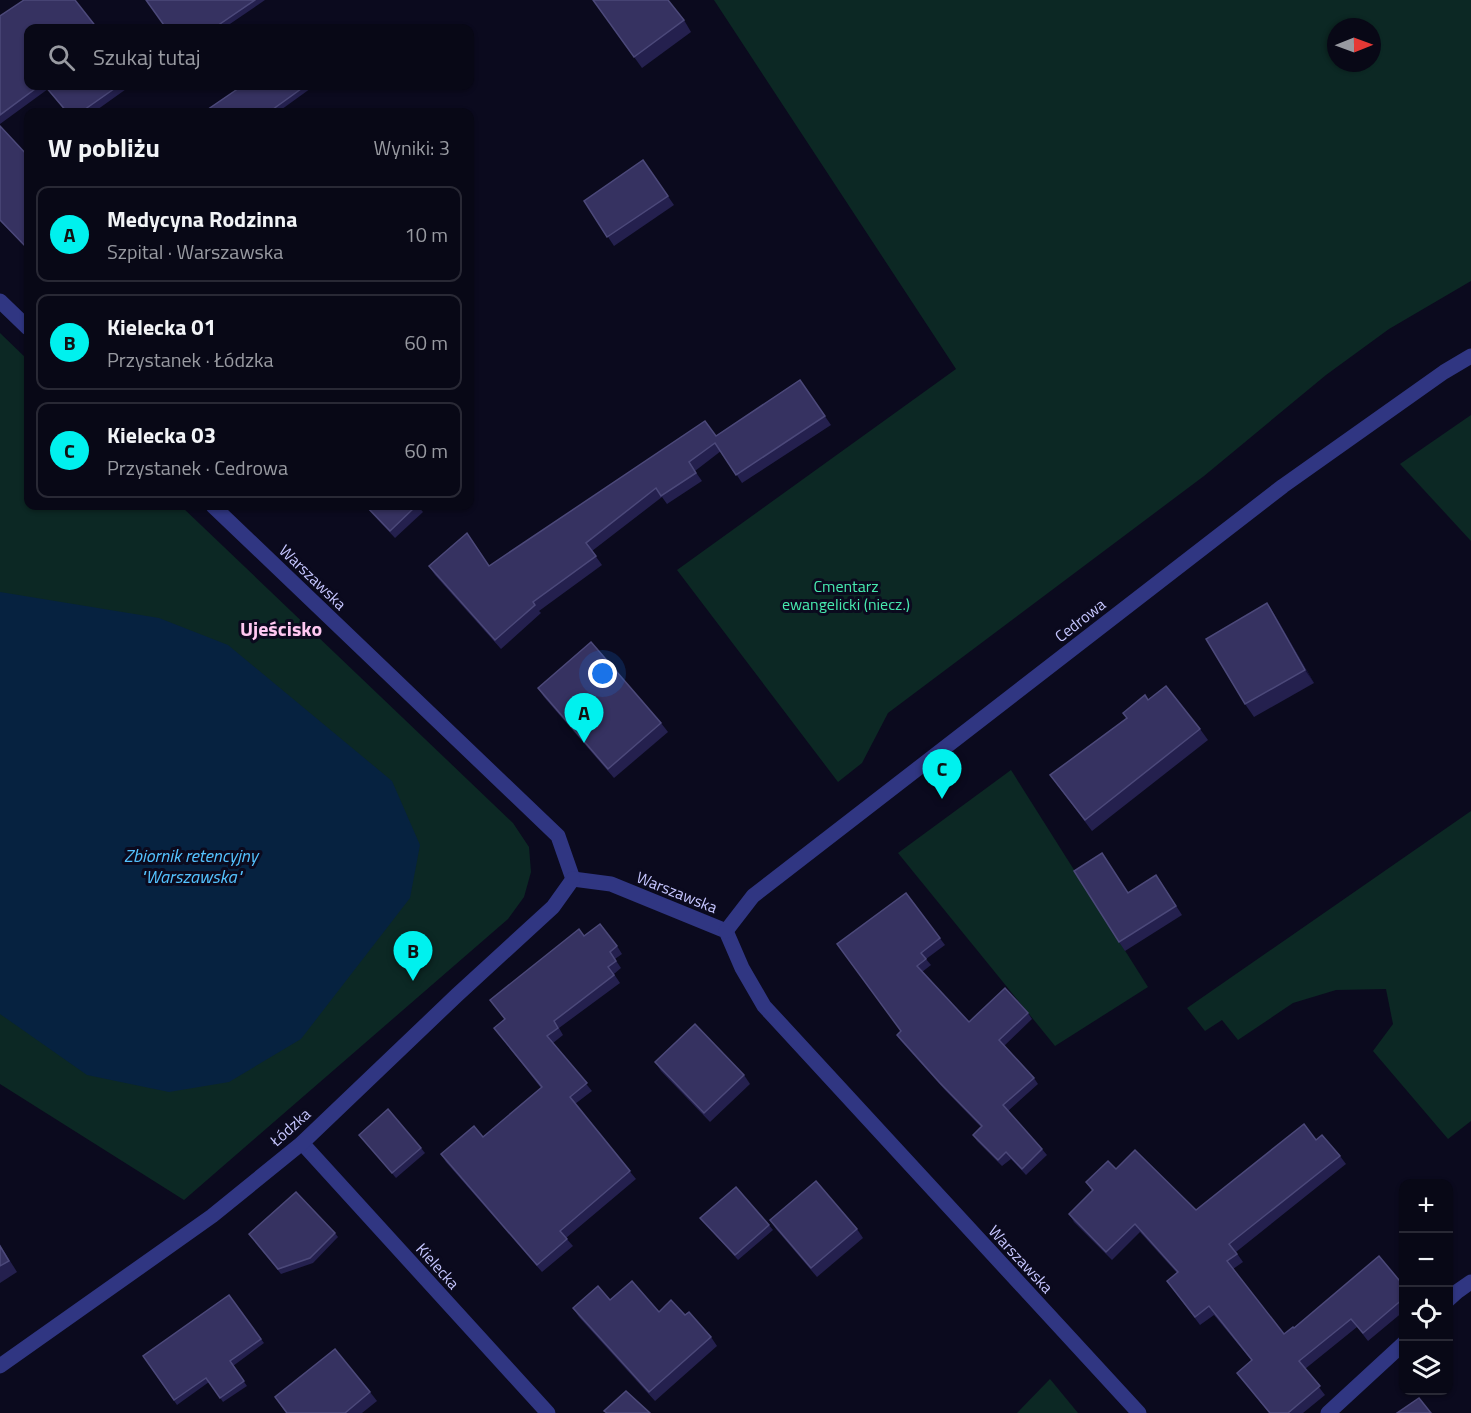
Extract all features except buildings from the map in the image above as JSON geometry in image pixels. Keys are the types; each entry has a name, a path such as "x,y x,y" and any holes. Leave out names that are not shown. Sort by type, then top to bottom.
{"street":[{"path":"0,302 24,324"},
{"name":"Cedrowa","path":"726,931 753,896 1283,486 1443,372 1471,356"},
{"name":"Warszawska","path":"217,510 558,836 573,879 610,884 726,931 742,968 764,1006 1139,1413"},
{"name":"Łódzka","path":"0,1366 212,1216 302,1143 553,907 573,879"},
{"name":"Kielecka","path":"302,1143 548,1413"},
{"path":"1453,1296 1471,1282"},
{"path":"1328,1413 1399,1348"}],"green space":[{"name":"Cmentarz ewangelicki (niecz.)","path":"714,0 1471,0 1471,281 1389,329 1326,375 1204,476 888,713 862,763 838,782 677,570 956,369"},
{"name":"Zbiornik retencyjny \"Warszawska\"","path":"0,333 24,356 24,510 185,510 513,823 529,847 531,872 524,897 508,919 184,1200 0,1084"},
{"path":"1471,415 1471,541 1400,464"},
{"path":"1011,770 1148,987 1055,1046 898,853"},
{"path":"1471,811 1471,1121 1448,1139 1373,1051 1393,1024 1386,989 1336,990 1293,1003 1238,1040 1222,1020 1205,1031 1187,1008"},
{"path":"1050,1379 1078,1413 1017,1413"}],"water":[{"name":"Zbiornik retencyjny \"Warszawska\"","path":"0,592 159,618 228,645 392,781 420,845 410,898 301,1039 229,1082 169,1092 87,1075 0,1014"}],"place":[{"name":"Medycyna Rodzinna","path":"584,743"},
{"name":"Kielecka 03","path":"942,799"},
{"name":"Kielecka 01","path":"413,981"}],"district":[{"name":"Ujeścisko","path":"281,629"}]}
